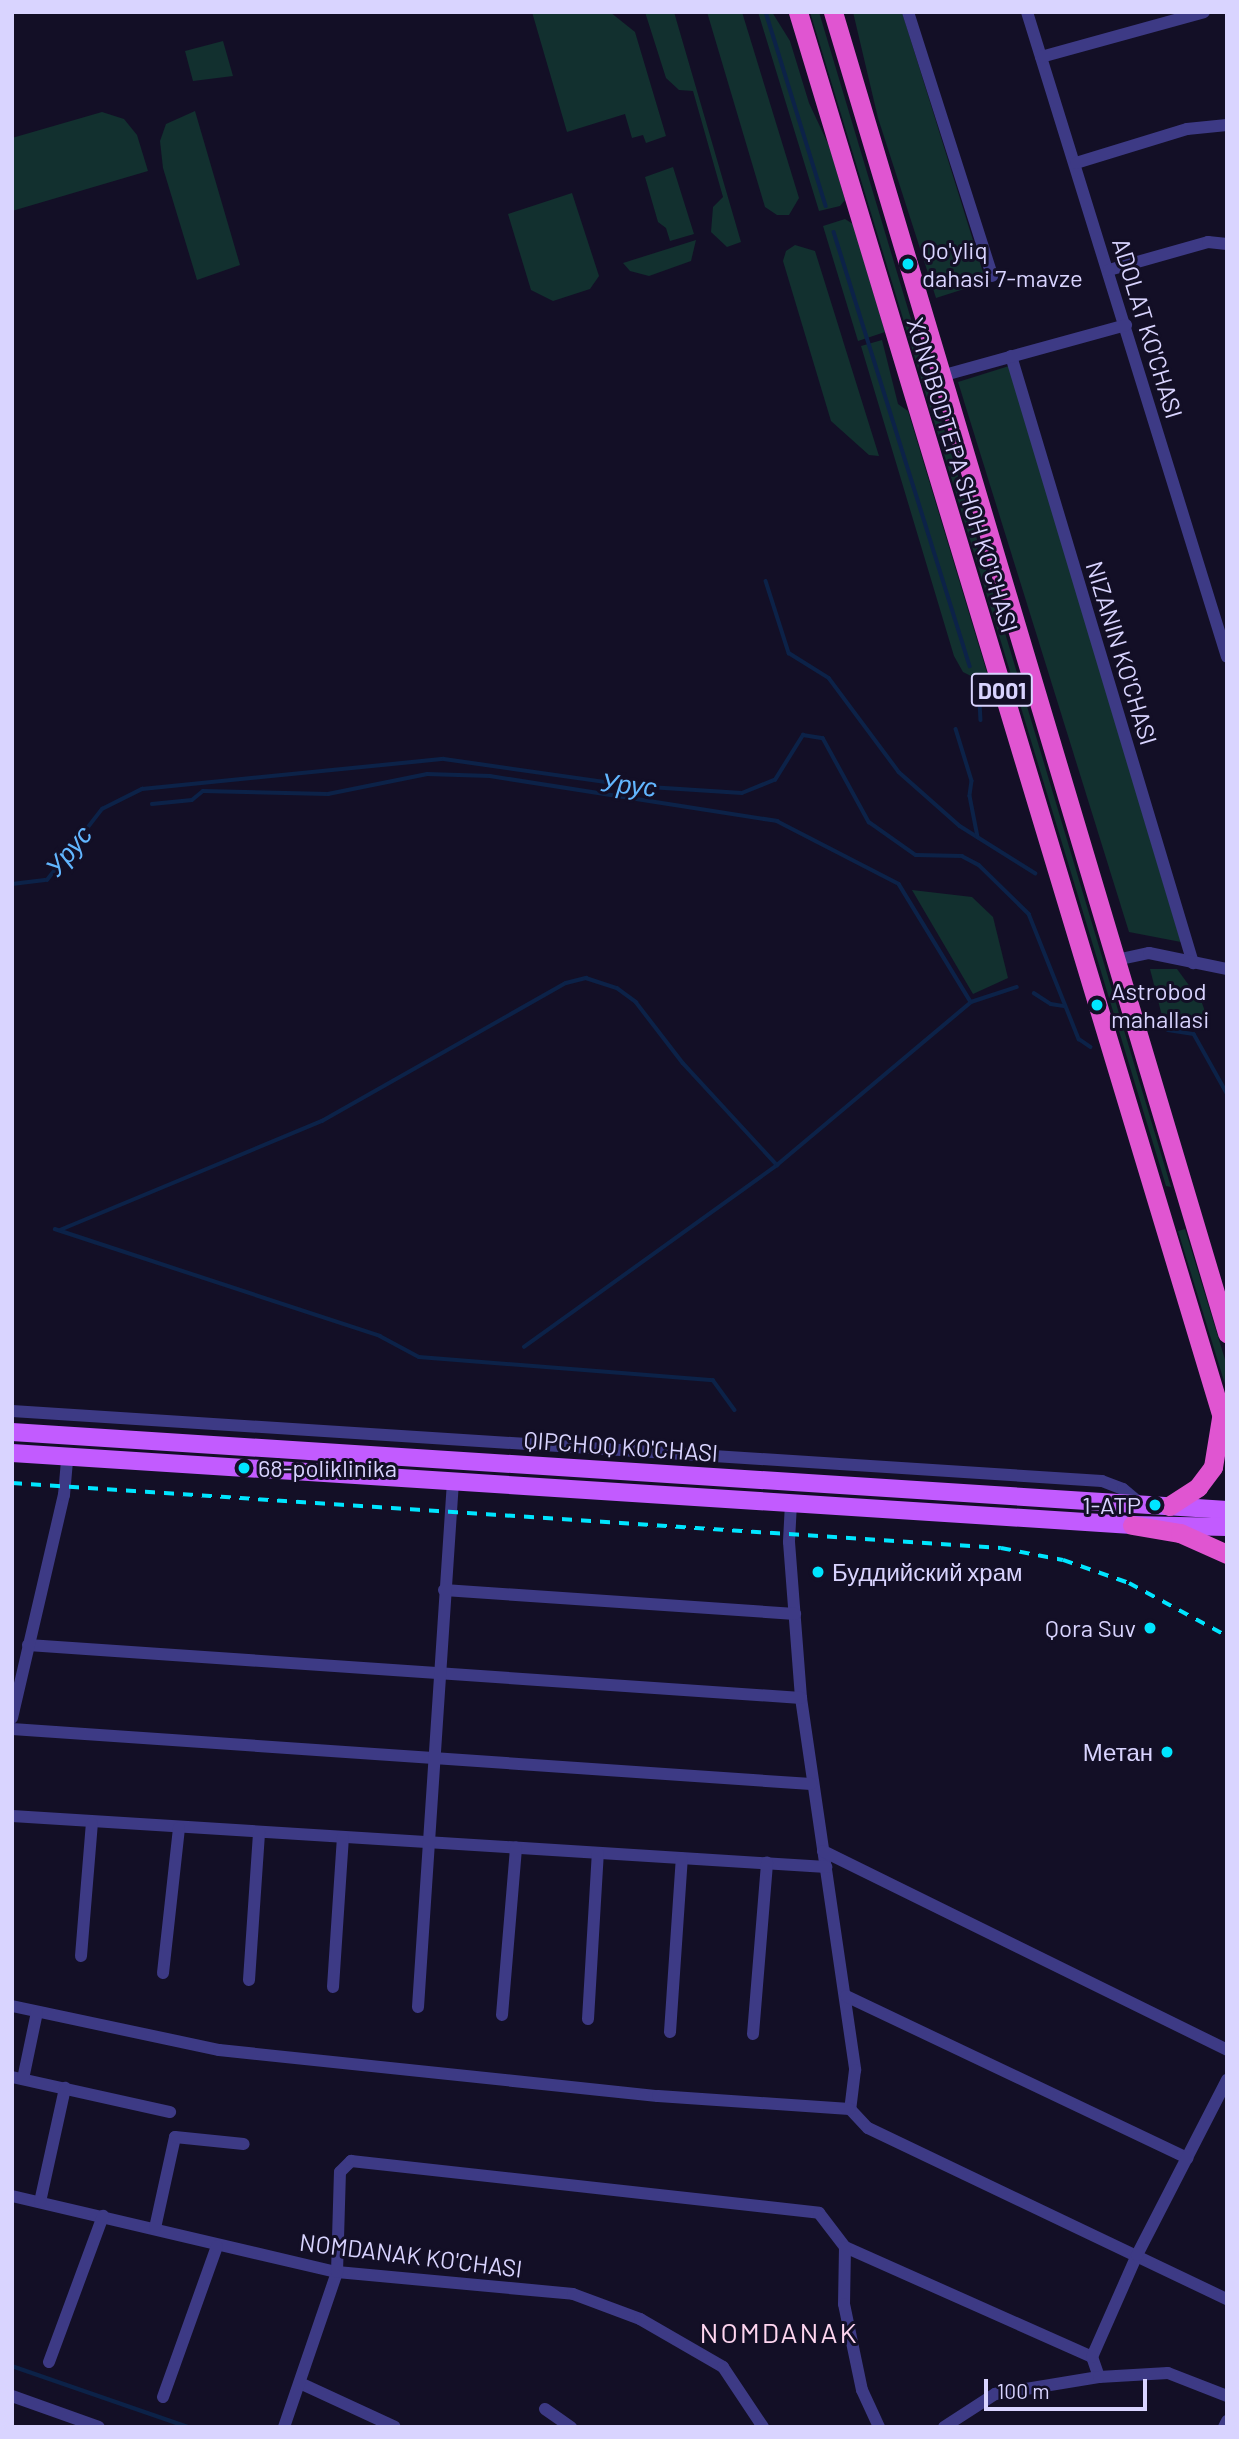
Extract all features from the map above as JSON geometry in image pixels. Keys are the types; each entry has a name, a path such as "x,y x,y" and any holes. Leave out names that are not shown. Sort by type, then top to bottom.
{"highway":[{"name":"XONOBODTEPA SHOH KO'CHASI","path":"797,12 1227,1434"},
{"name":"XONOBODTEPA SHOH KO'CHASI","path":"833,12 1225,1321"},
{"path":"1156,1200 1174,1205 1185,1192"},
{"path":"1169,1506 1198,1487 1213,1467 1221,1413"},
{"path":"1132,1525 1180,1533 1227,1554"}],"main road":[{"name":"QIPCHOQ KO'CHASI","path":"12,1432 1227,1510"},
{"name":"QIPCHOQ KO'CHASI","path":"12,1453 1132,1525 1227,1527"},
{"path":"813,1483 813,1504"}],"street":[{"path":"908,12 992,276"},
{"name":"ADOLAT KO'CHASI","path":"1027,12 1227,657"},
{"path":"1041,57 1204,12"},
{"path":"1076,163 1187,129 1227,125"},
{"path":"1109,270 1208,242 1227,244"},
{"path":"941,376 1126,325"},
{"name":"NIZANIN KO'CHASI","path":"1011,356 1193,963"},
{"path":"1116,960 1149,953 1227,969"},
{"path":"12,1411 1102,1481 1123,1489 1141,1504"},
{"path":"12,1718 64,1495 67,1457"},
{"path":"418,2007 438,1673 453,1482"},
{"path":"791,1503 801,1698 811,1784 846,1996 855,2070 850,2109"},
{"path":"444,1590 795,1615"},
{"path":"28,1645 801,1698"},
{"path":"12,1729 811,1784"},
{"path":"12,1816 826,1867"},
{"path":"81,1956 92,1823"},
{"path":"163,1973 179,1828"},
{"path":"249,1980 259,1832"},
{"path":"333,1987 343,1837"},
{"path":"502,2015 516,1848"},
{"path":"823,1851 1227,2050"},
{"path":"588,2020 598,1853"},
{"path":"670,2032 682,1858"},
{"path":"753,2035 767,1863"},
{"path":"846,1996 1187,2158"},
{"path":"12,2006 219,2050 658,2096 850,2109 868,2128 1227,2299"},
{"path":"37,2012 18,2078 170,2112"},
{"path":"1099,2377 1092,2357 1138,2255 1227,2080"},
{"path":"40,2202 65,2088"},
{"path":"155,2228 175,2137 244,2144"},
{"path":"284,2427 302,2384 337,2272 340,2172 351,2161 807,2208 828,2221 845,2247 1092,2357"},
{"name":"NOMDANAK KO'CHASI","path":"12,2196 337,2272 573,2294 640,2319 723,2367 763,2427"},
{"path":"49,2362 103,2216"},
{"path":"163,2398 217,2246"},
{"path":"845,2247 844,2304 862,2390 880,2427"},
{"path":"944,2427 995,2394 1099,2377 1168,2373 1227,2396"},
{"path":"302,2384 395,2427"},
{"path":"12,2396 99,2427"},
{"path":"545,2409 567,2425"},
{"path":"1224,2427 1227,2421"}],"green space":[{"path":"532,12 610,12 635,32 666,136 646,143 643,135 632,138 625,114 567,132"},
{"path":"645,12 674,12 741,242 727,247 711,232 713,207 723,197 693,91 679,90 666,78"},
{"path":"707,12 742,12 799,198 789,215 777,215 765,207"},
{"path":"758,12 772,12 790,41 809,103 830,148 845,200 840,206 819,211"},
{"path":"810,12 819,12 1171,1187 1166,1186"},
{"path":"853,12 902,12 986,282 936,298 878,118"},
{"path":"223,41 233,76 193,81 185,51"},
{"path":"195,111 240,265 197,280 163,168 160,141 166,124"},
{"path":"102,112 124,119 137,135 148,171 12,211 12,138"},
{"path":"673,167 694,234 670,241 666,228 658,222 645,177"},
{"path":"572,193 599,276 590,289 553,301 531,290 508,214"},
{"path":"845,219 853,224 885,332 858,341 823,226"},
{"path":"696,240 691,261 649,276 630,271 623,263"},
{"path":"795,245 815,251 879,456 869,455 831,421 783,261 786,251"},
{"path":"882,340 898,404 908,411 991,686 963,672 954,656 861,346"},
{"path":"1009,366 1181,942 1129,932 958,382"},
{"path":"912,890 972,897 993,917 1008,978 973,994"},
{"path":"1150,969 1177,969 1202,1003 1209,1023 1162,1016"},
{"path":"1185,1229 1227,1366 1227,1391 1178,1231"}],"waterway":[{"path":"766,12 826,206"},
{"path":"834,232 970,666"},
{"path":"766,581 789,653 829,678 899,772 960,826 1035,873"},
{"path":"980,702 981,720"},
{"path":"956,729 972,781 970,796 978,837"},
{"name":"Урус","path":"12,884 47,880 102,809 142,789 444,759 634,786 742,793 775,780 803,735 823,738 869,822 916,855 962,856 979,865 1029,914 1079,1039 1091,1047"},
{"path":"152,804 192,800 203,791 328,794 427,774 490,776 777,821 899,884 971,1002"},
{"path":"60,1230 322,1121 566,983 586,978 617,988 636,1002 683,1063 777,1165"},
{"path":"524,1347 777,1165 971,1002 1017,987"},
{"path":"1034,993 1051,1004 1064,1006"},
{"name":"Урус","path":"1168,1030 1194,1034 1227,1093"},
{"path":"55,1229 380,1336 419,1357 713,1380 735,1410"},
{"path":"12,2366 188,2427"}],"railway":[{"path":"12,1483 1001,1548 1063,1560 1129,1583 1227,1636"}],"place":[{"name":"Qo'yliq dahasi 7-mavze","path":"908,264"},
{"name":"Astrobod mahallasi","path":"1097,1005"},
{"name":"68-poliklinika","path":"244,1468"},
{"name":"1-ATP","path":"1155,1505"},
{"name":"Буддийский храм","path":"818,1572"},
{"name":"Qora Suv","path":"1150,1628"},
{"name":"Метан","path":"1167,1752"}],"district":[{"name":"NOMDANAK","path":"779,2332"}]}
